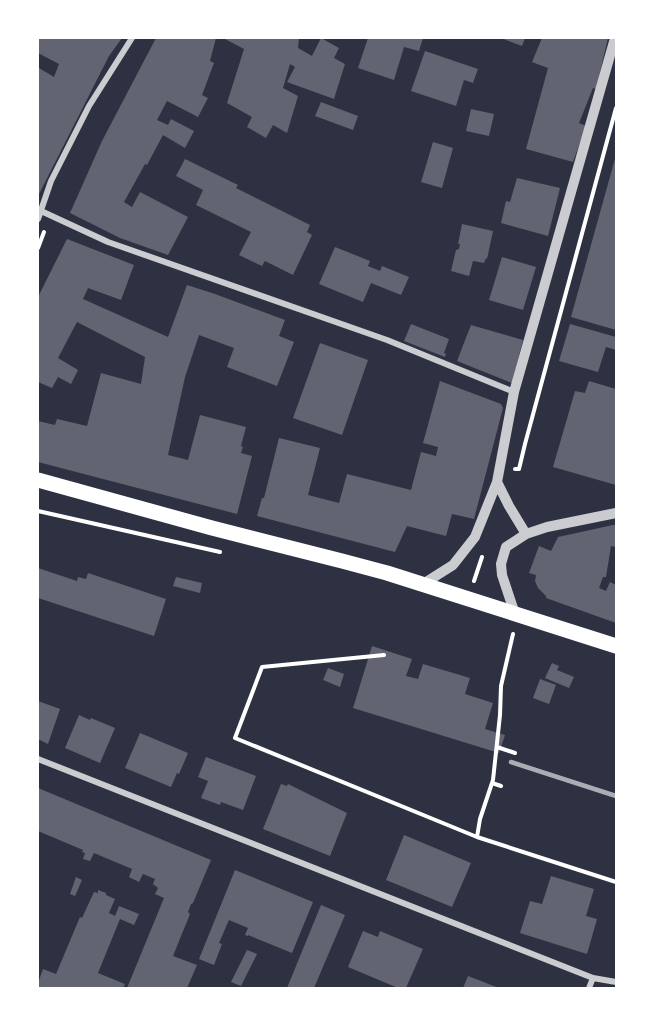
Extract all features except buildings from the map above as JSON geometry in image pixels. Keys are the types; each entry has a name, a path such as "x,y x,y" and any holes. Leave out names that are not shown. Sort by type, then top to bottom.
{"main road":[{"path":"38,480 423,584 616,646"}],"street":[{"path":"38,219 52,179 89,106 132,38"},
{"path":"423,584 453,565 475,537 497,482 514,392 615,38"},
{"path":"41,211 108,242 387,340 514,392"},
{"path":"497,482 526,534"},
{"path":"515,614 502,575 501,564 506,547 526,534 547,527 616,513"},
{"path":"38,759 593,978 616,982"},
{"path":"589,988 593,978"}],"path":[{"path":"500,466 519,469 616,108"},
{"path":"38,511 226,553"},
{"path":"469,599 486,546 475,537"},
{"path":"477,837 480,819 492,783 501,686 513,634 503,631"},
{"path":"384,655 262,667 235,738 477,837 616,882"},
{"path":"497,747 515,753"},
{"path":"492,783 501,786"}],"railway":[{"path":"511,762 616,796"}]}
